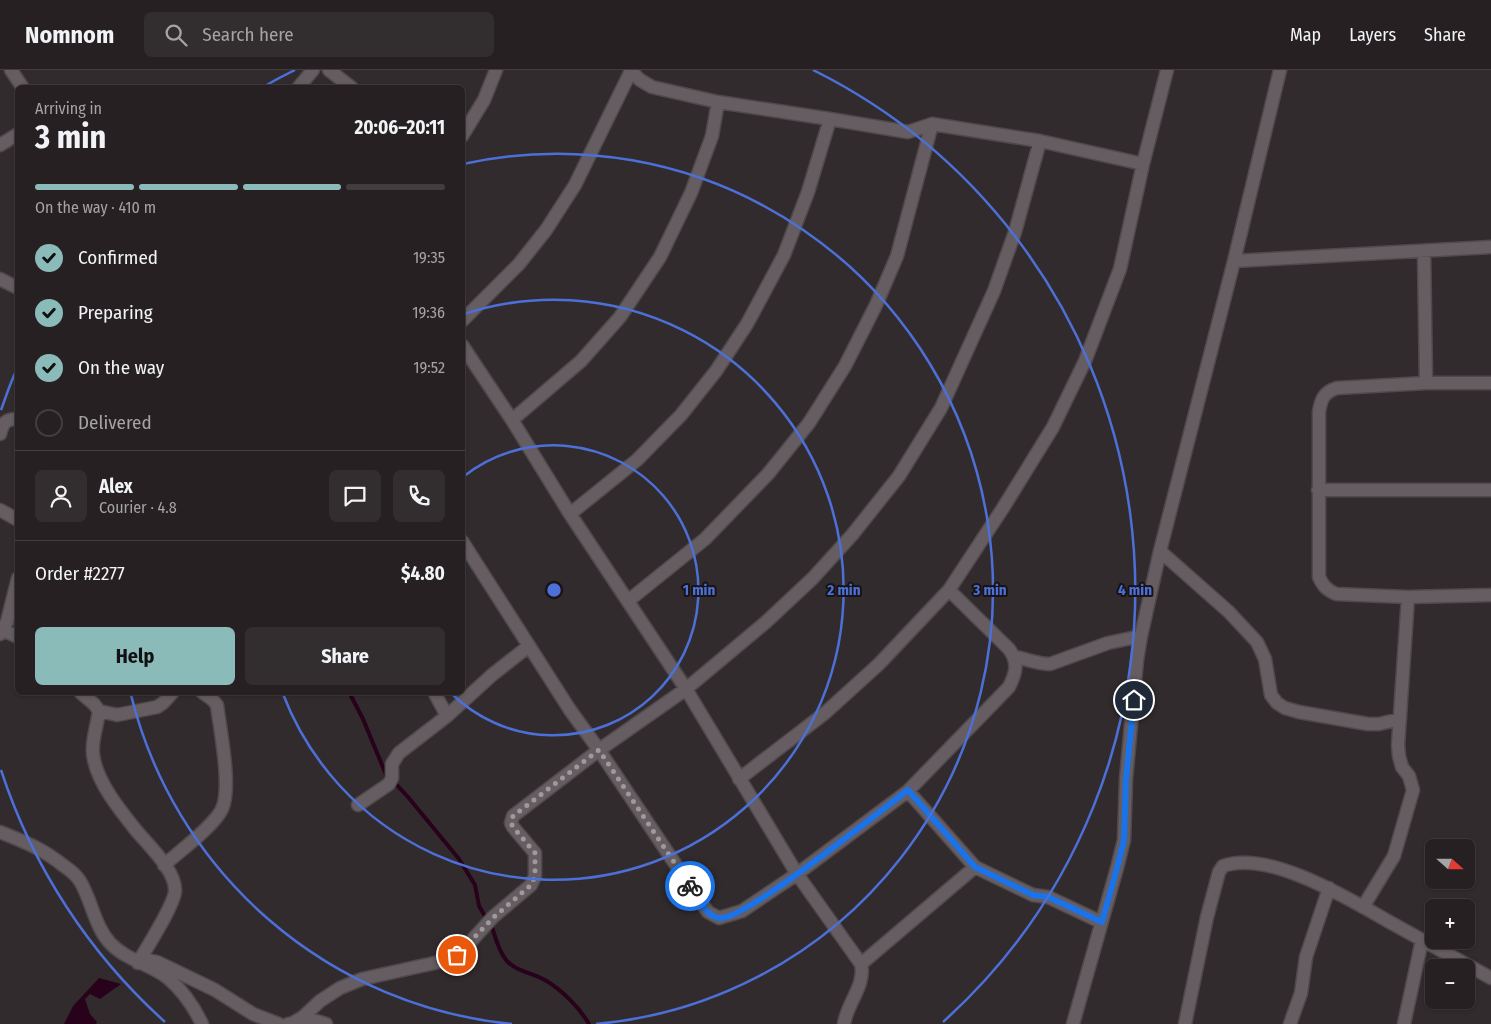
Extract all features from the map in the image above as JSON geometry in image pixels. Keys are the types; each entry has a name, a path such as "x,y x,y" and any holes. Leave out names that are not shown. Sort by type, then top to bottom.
{"street":[{"path":"11,70 21,85"},
{"path":"300,85 313,70"},
{"path":"329,70 348,85"},
{"path":"465,131 484,100 496,70"},
{"path":"739,779 825,713 879,664 949,590 1054,427 1085,361 1120,269 1143,164 1167,70"},
{"path":"1073,1024 1124,840 1126,779 1141,636 1160,551 1234,261 1280,70"},
{"path":"465,318 519,264 546,230 576,185 630,71 640,80 652,86 718,102 830,118 908,132 932,124 1040,141 1143,164"},
{"path":"512,420 581,361 620,316 660,257 697,176 712,136 718,102"},
{"path":"570,514 637,460 681,415 716,371 747,324 784,255 808,192 830,118"},
{"path":"628,601 705,539 768,474 809,423 845,366 876,305 897,256 932,124"},
{"path":"0,145 15,136"},
{"path":"288,1024 303,1017 320,1000 362,978 448,960 466,948 494,917 531,885 535,876 535,853 513,827 511,823 513,816 599,750 686,689 766,622 813,578 852,536 899,476 941,408 994,291 1015,232 1040,141"},
{"path":"1234,261 1491,247"},
{"path":"1424,251 1426,383"},
{"path":"0,279 15,286"},
{"path":"465,350 512,420 570,514 686,689 797,874 861,964 863,972 861,982 846,1013 844,1024"},
{"path":"1491,383 1426,383 1337,388 1330,390 1324,395 1318,412 1319,577 1328,591 1336,594 1408,597 1491,595"},
{"path":"0,434 3,423 8,419 15,419"},
{"path":"1318,490 1491,490"},
{"path":"0,510 15,518"},
{"path":"465,546 570,710 700,901 714,916 719,918 742,911 797,874 908,790 1009,687 1016,668 1015,657 949,590"},
{"path":"1160,551 1229,612 1257,642 1265,659 1271,695 1277,703 1285,708 1299,712 1368,724 1379,724 1400,719"},
{"path":"15,588 2,632 15,636"},
{"path":"1363,907 1394,856 1413,790 1409,776 1402,766 1399,756 1408,597"},
{"path":"1015,657 1050,664 1108,643 1141,636"},
{"path":"358,805 391,781 392,764 399,753 447,716 492,675 529,646"},
{"path":"84,695 99,711 116,715 157,707 170,695"},
{"path":"164,865 195,839 220,813 224,801 225,763 216,705 206,695"},
{"path":"436,695 447,716"},
{"path":"99,711 93,757 100,779 175,882 175,892 171,904 138,963"},
{"path":"908,790 975,867 1033,895 1048,897 1102,922"},
{"path":"0,832 44,851 73,873 80,882 101,932 118,950 167,978 180,990 202,1024"},
{"path":"1185,1024 1207,917 1219,872 1223,866 1240,863 1269,867 1299,875 1329,888 1491,978"},
{"path":"861,964 975,867"},
{"path":"1290,1024 1301,993 1306,957 1329,888"},
{"path":"1404,1024 1422,940"},
{"path":"138,963 147,960 157,962 214,990 253,1014 279,1024"},
{"path":"303,1017 326,1024"}],"shaded area":[{"path":"99,978 121,984 100,999 90,994 85,999 90,1014 97,1022 96,1024 64,1024 73,1006"}],"waterway":[{"path":"351,695 363,719 387,777"},
{"path":"393,781 459,859 475,885 479,906 486,918"},
{"path":"491,924 506,960 514,967 540,978 558,989 575,1005 589,1024"}],"way so far":[{"path":"457,955 466,948 494,917 531,885 535,876 535,853 513,827 511,823 513,816 599,750 690,886"}],"route":[{"path":"690,886 708,912 714,916 719,918 726,917 742,911 797,874 908,790 975,867 1033,895 1048,897 1102,922 1124,840 1126,779 1134,700"}]}
